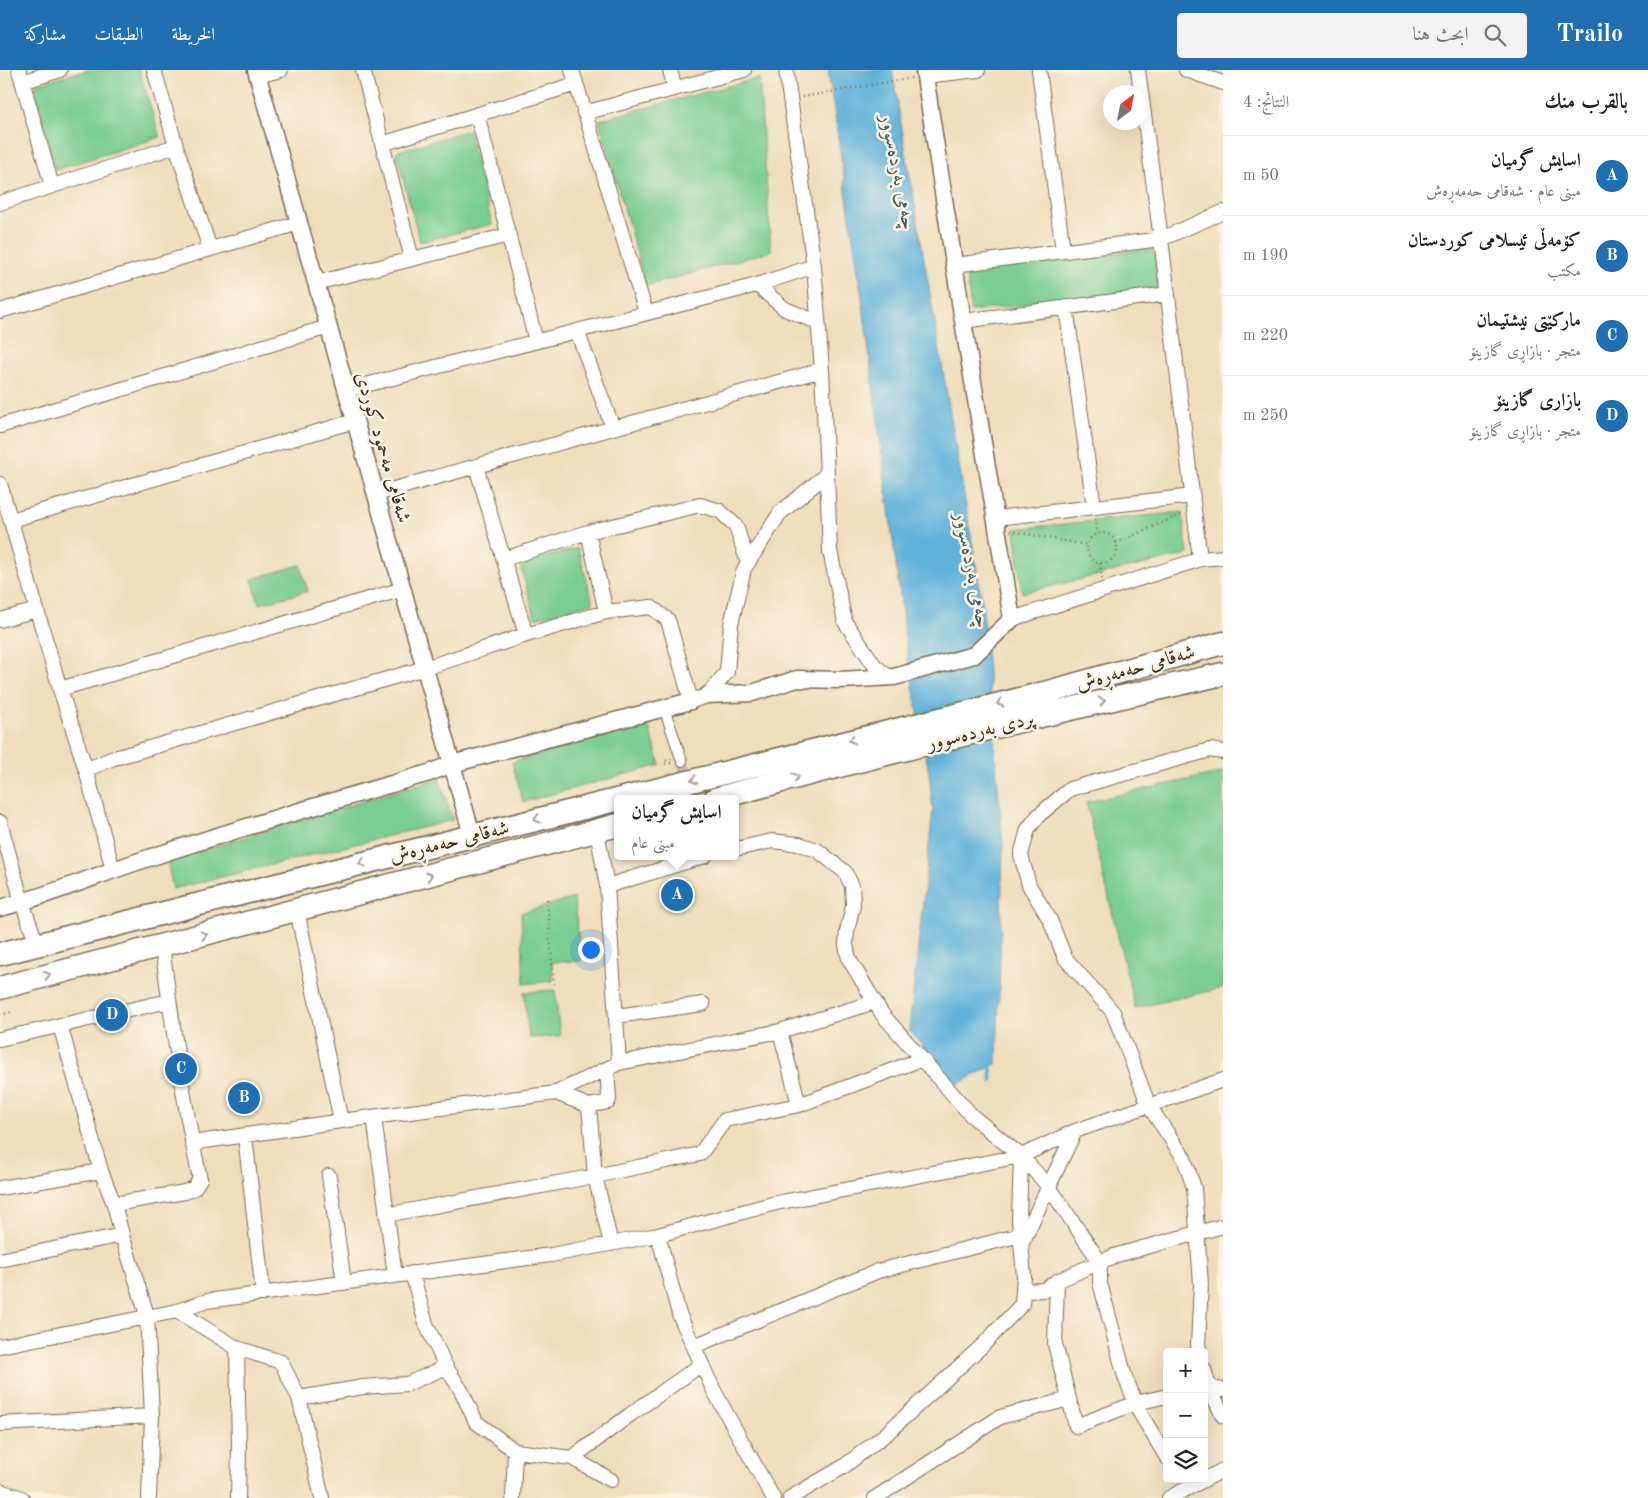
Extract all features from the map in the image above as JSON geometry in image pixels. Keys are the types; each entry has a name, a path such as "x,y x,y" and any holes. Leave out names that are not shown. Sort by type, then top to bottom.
{"highway":[{"name":"شەقامی حەمەڕەش","path":"1051,702 1223,643"},
{"name":"شەقامی حەمەڕەش","path":"1051,702 1223,674"},
{"name":"پردی بەردەسوور","path":"902,738 1051,702"},
{"name":"شەقامی حەمەڕەش","path":"632,795 764,762 902,738"},
{"path":"729,795 768,784 902,738"},
{"path":"764,762 768,784"},
{"name":"شەقامی حەمەڕەش","path":"0,954 614,800"},
{"name":"شەقامی حەمەڕەش","path":"0,988 614,826"}],"street":[{"path":"52,186 21,76 60,70"},
{"path":"154,70 176,146 210,249"},
{"path":"257,73 281,70"},
{"path":"363,70 412,259"},
{"path":"572,70 646,313"},
{"path":"670,70 674,89"},
{"path":"584,113 744,70"},
{"path":"786,70 814,266 822,370 830,551 845,622 875,666 889,677"},
{"path":"978,70 924,73 962,321 1012,619"},
{"path":"1039,70 1063,251"},
{"path":"1138,70 1168,294 1200,559"},
{"path":"1186,70 1223,83"},
{"name":"شەقامی مەحمود کوردی","path":"257,73 472,835"},
{"path":"382,144 576,84"},
{"path":"477,114 536,341"},
{"path":"0,203 176,146"},
{"path":"954,265 1161,239 1223,212"},
{"path":"0,311 299,223"},
{"path":"316,283 509,235"},
{"path":"346,390 757,284 814,266"},
{"path":"757,284 786,310 818,322"},
{"path":"962,321 1168,294"},
{"path":"1066,308 1094,507"},
{"path":"0,426 328,327"},
{"path":"577,331 614,428"},
{"path":"376,494 822,370"},
{"path":"11,520 355,421"},
{"path":"476,466 526,635"},
{"path":"708,695 727,672 731,624 744,569 780,513 827,474"},
{"path":"0,484 60,689 86,770 113,870"},
{"path":"996,523 1094,507 1194,502"},
{"path":"504,559 588,532 700,506 720,511 736,526 748,563"},
{"path":"588,532 606,612"},
{"path":"0,908 236,829 429,773 452,764 708,695 752,693 797,679 840,680 889,677 974,655 1012,619 1200,559 1223,557"},
{"path":"60,689 403,590"},
{"path":"86,770 111,759 425,668 526,635 606,612 651,607 668,620 691,701"},
{"path":"0,620 37,610"},
{"path":"664,708 682,762"},
{"path":"1199,1348 1201,1284 1198,1232 1194,1188 1184,1158 1149,1106 1114,1012 1065,958 1050,920 1029,885 1021,855 1028,829 1039,814 1070,788 1210,750 1223,752"},
{"path":"0,822 36,945"},
{"path":"556,1093 589,1106 608,1102 610,1099 616,1016 607,886 597,831"},
{"path":"739,848 772,841 799,844 817,850 846,872 852,886 854,905 847,931 848,959 882,1014 972,1116 1021,1156 1049,1187 1100,1262 1100,1284 1125,1377 1140,1413 1163,1451"},
{"path":"607,886 692,860"},
{"path":"297,910 341,1121"},
{"path":"114,1204 185,1192 194,1188 200,1179 192,1143 162,946"},
{"path":"0,1039 170,1001"},
{"path":"192,1143 341,1121 556,1093 613,1066 780,1031 875,1002"},
{"path":"616,1016 703,1004"},
{"path":"60,1025 101,1171 114,1204 147,1315 152,1416 149,1498"},
{"path":"780,1031 799,1105"},
{"path":"386,1215 595,1176 700,1154 725,1120 799,1105 922,1058"},
{"path":"0,1346 147,1315 177,1311 206,1301 550,1255 658,1235 776,1204 1021,1156 1075,1131 1223,1080"},
{"path":"589,1106 595,1176 611,1244"},
{"path":"374,1117 395,1276"},
{"path":"694,1346 878,1271 1021,1240 1049,1187 1075,1131"},
{"path":"245,1136 263,1294"},
{"path":"790,1498 843,1467 886,1434 983,1345 1022,1304 1024,1276 1020,1220 1021,1156"},
{"path":"0,1188 101,1171"},
{"path":"329,1176 344,1283"},
{"path":"1024,1291 1044,1290 1057,1281 1117,1255 1223,1226"},
{"path":"658,1235 679,1314 714,1391 773,1498"},
{"path":"0,1260 122,1236"},
{"path":"412,1273 426,1324 446,1367 461,1390 476,1422 515,1451 572,1458 611,1480"},
{"path":"1057,1281 1055,1344 1076,1426 1136,1403 1163,1397"},
{"path":"177,1311 237,1348 281,1362 298,1398 322,1498"},
{"path":"237,1348 238,1498"},
{"path":"572,1458 702,1364"},
{"path":"298,1398 363,1387 407,1384 446,1367"},
{"path":"1208,1388 1223,1390"},
{"path":"1208,1390 1223,1416"},
{"path":"875,1498 1000,1417 1069,1399"},
{"path":"0,1424 152,1416"},
{"path":"513,1498 515,1451"},
{"path":"1169,1498 1223,1470"},
{"path":"0,1491 22,1498"}],"path":[{"path":"791,99 894,82 924,73"},
{"path":"1116,544 1194,502"},
{"path":"996,523 1087,545"},
{"path":"1102,533 1112,537 1116,544 1117,551 1112,560 1102,563 1090,557 1087,545 1093,536 1102,533"},
{"path":"547,899 554,986"},
{"path":"0,1015 11,1012"}],"green space":[{"path":"87,70 139,70 160,137 55,170 34,85"},
{"path":"759,78 771,251 646,286 599,120"},
{"path":"468,130 492,224 420,242 396,152"},
{"path":"1154,248 1159,288 971,311 966,271"},
{"path":"1182,512 1188,554 1022,593 1015,529"},
{"path":"578,548 593,603 535,618 520,564"},
{"path":"300,565 308,591 259,604 252,579"},
{"path":"648,723 660,765 523,802 512,762"},
{"path":"1223,772 1223,988 1135,1008 1086,802"},
{"path":"439,778 453,820 173,889 167,861"},
{"path":"574,898 581,961 552,962 553,981 524,984 521,913"},
{"path":"555,990 560,1036 529,1038 524,992"}],"water":[{"path":"828,70 892,70 982,601 1003,845 997,1063 956,1085 909,1030 933,810 929,773 908,659 863,305"}],"waterway":[{"name":"چەمی بەردەسوور","path":"990,1062 992,1081"}],"tunnel":[{"path":"682,761 693,795"}],"place":[{"name":"اسايش گرميان","path":"677,895"},
{"name":"بازاری گازینۆ","path":"112,1015"},
{"name":"مارکێتی نیشتیمان","path":"181,1069"},
{"name":"کۆمەڵی ئیسلامی کوردستان","path":"244,1098"}]}
